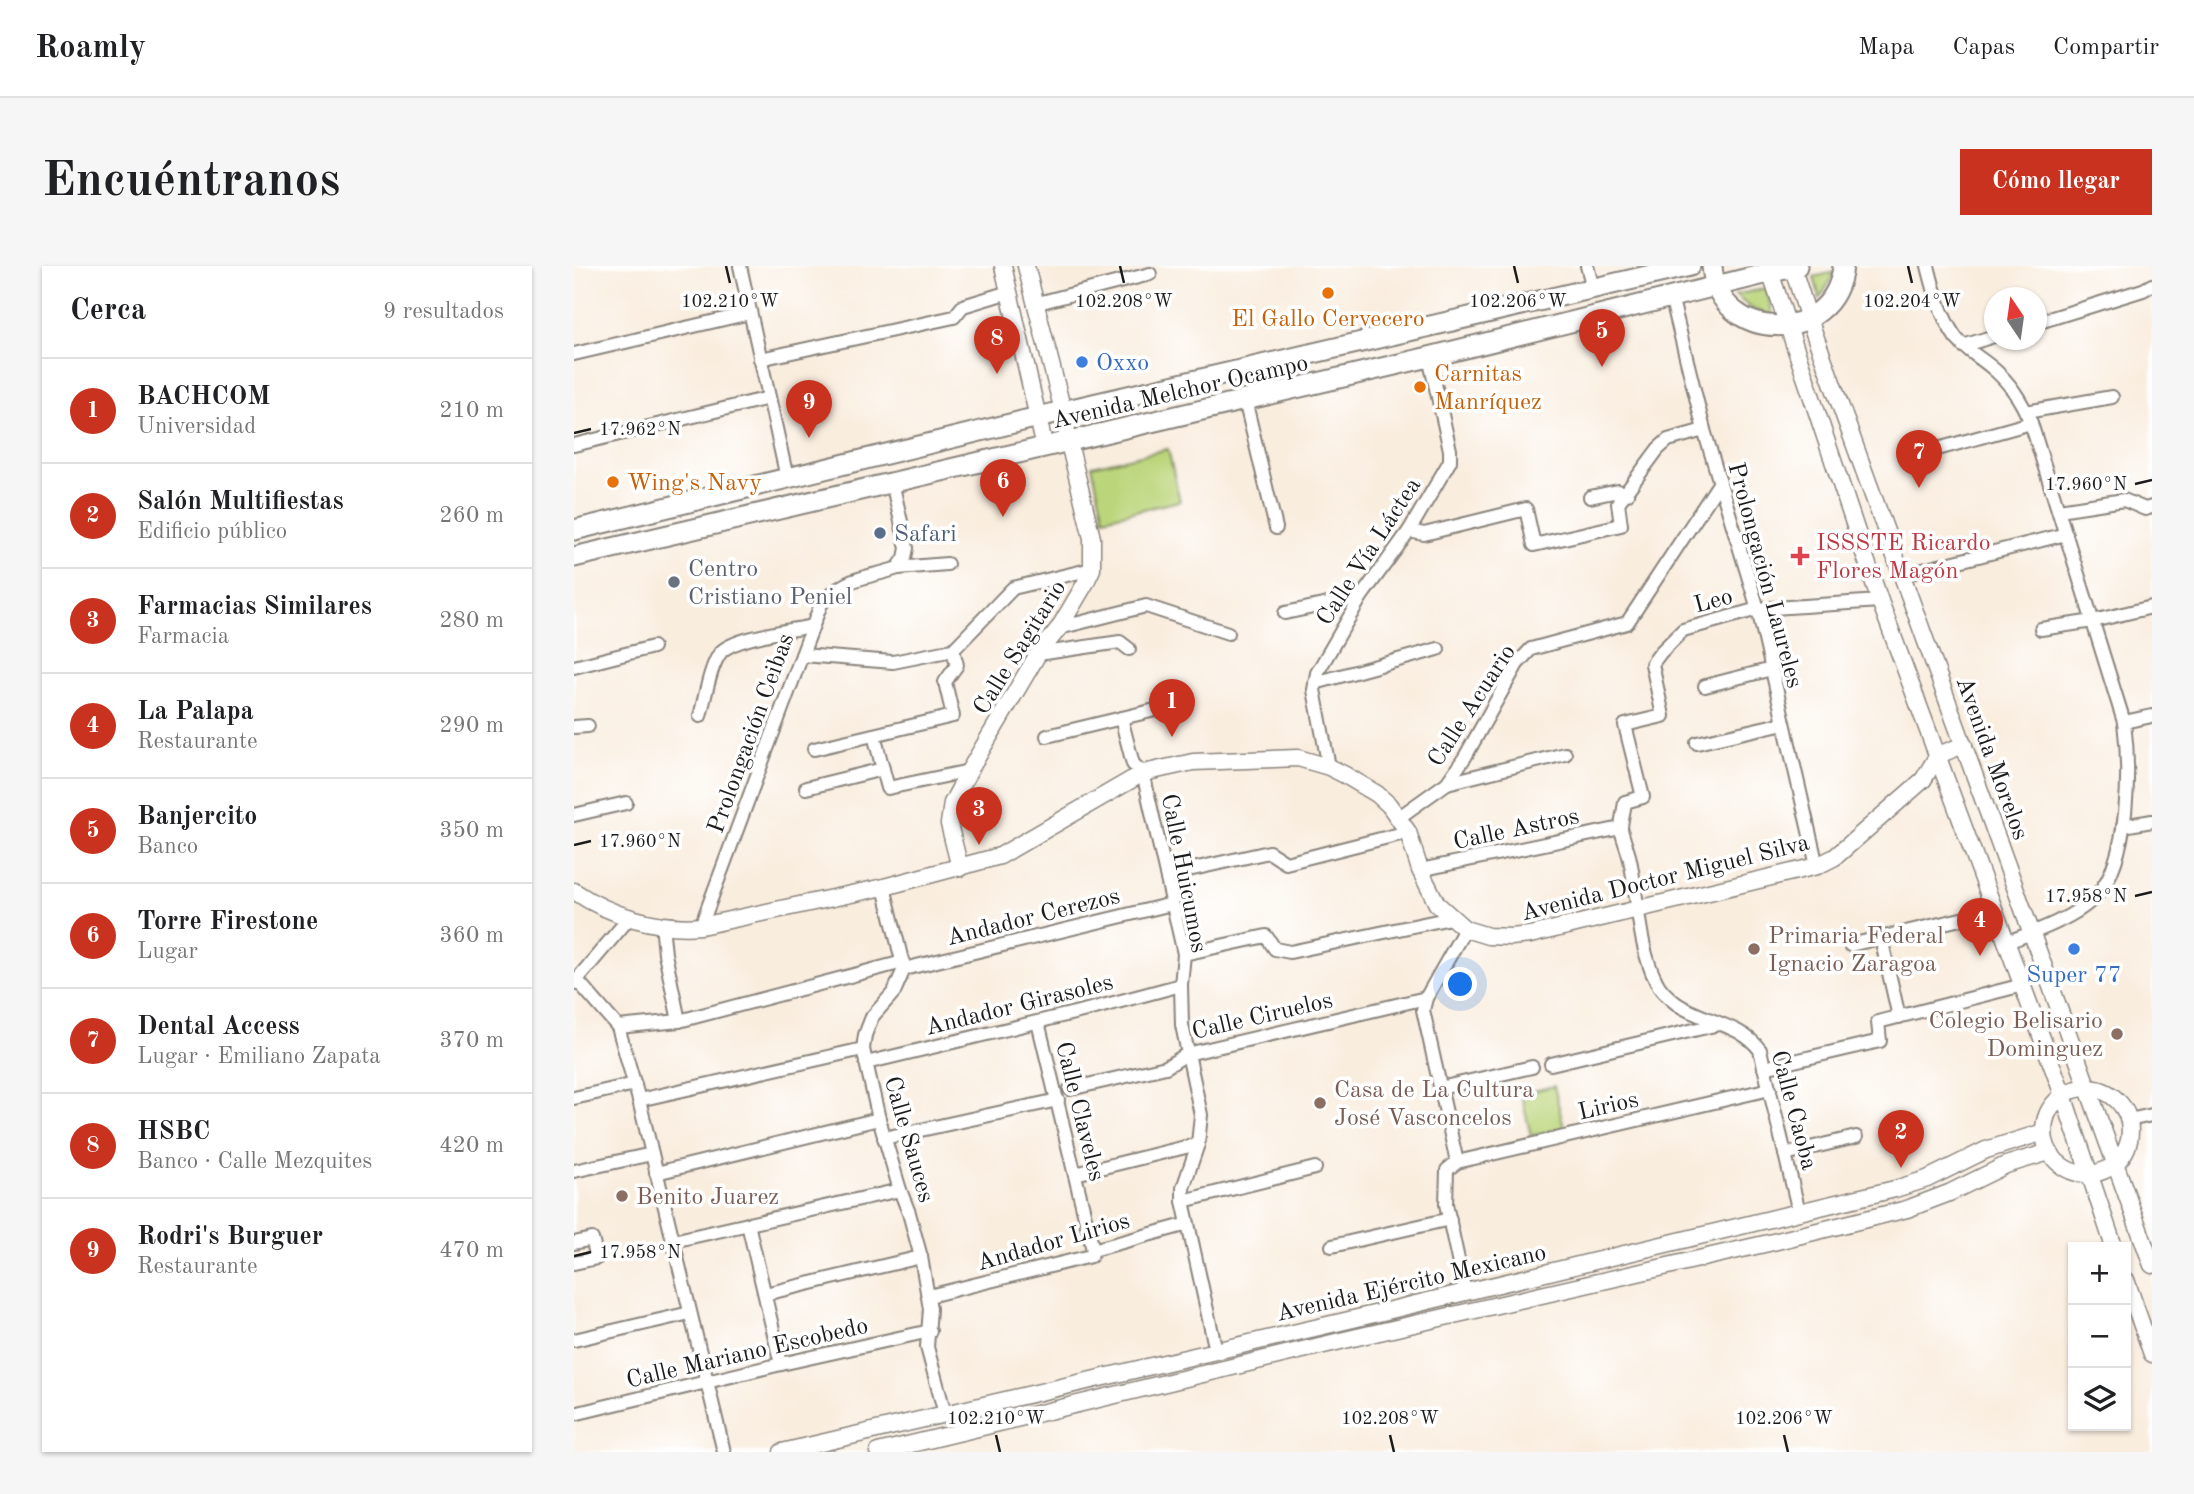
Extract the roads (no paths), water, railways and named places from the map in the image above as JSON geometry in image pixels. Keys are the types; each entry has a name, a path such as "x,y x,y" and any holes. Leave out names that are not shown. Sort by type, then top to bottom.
{"main road":[{"name":"Avenida Melchor Ocampo","path":"574,530 1063,411 1690,266"},
{"name":"Avenida Melchor Ocampo","path":"574,557 1429,357 1671,296 1714,275 1794,266"},
{"path":"1714,275 1727,304 1744,318 1765,326 1787,326 1809,319 1822,309 1833,296 1843,266"},
{"path":"1544,300 1549,327"},
{"path":"1169,386 1177,417"},
{"path":"654,511 660,537"}],"street":[{"path":"740,266 787,478"},
{"path":"1003,266 1045,448"},
{"name":"Calle Sagitario","path":"960,868 949,824 952,803 1038,654 1059,628 1092,569 1092,538 1026,266"},
{"path":"1587,266 1593,288"},
{"name":"Avenida Morelos","path":"1794,266 1809,319 2152,1265"},
{"path":"1928,266 1933,290 1955,336 1963,346 2005,379 2018,395 2029,417 2124,722 2128,754 2123,826 2116,857 2098,894 2080,908 2033,933 2007,942"},
{"name":"Avenida Morelos","path":"1769,269 1880,601 2063,1095 2112,1242"},
{"path":"1034,304 1150,274"},
{"path":"2047,320 2152,285"},
{"path":"760,359 954,317 963,306 1009,292"},
{"name":"Prolongación Laureles","path":"1671,296 1704,430 1758,609 1816,866"},
{"path":"574,354 750,313"},
{"path":"1963,346 1984,339"},
{"name":"Calle Vía Láctea","path":"1315,683 1323,662 1361,597 1409,531 1450,461 1450,450 1429,357"},
{"path":"1934,450 2029,417 2112,397"},
{"path":"574,445 769,398"},
{"path":"1245,400 1276,528"},
{"path":"1409,531 1424,534 1526,509 1534,545 1621,525 1618,503 1658,449 1668,440 1704,430"},
{"path":"892,482 907,548 905,558 898,568"},
{"name":"Calle Acuario","path":"1398,818 1447,783 1465,757 1517,664 1531,649 1627,623 1720,482"},
{"path":"1590,497 1618,491 1627,494"},
{"path":"2059,510 2124,500 2145,509 2152,507"},
{"path":"1903,575 2066,534"},
{"name":"Prolongación Ceibas","path":"701,926 821,604 835,589 854,579 898,568 947,564"},
{"path":"802,655 893,662 953,650 1013,588 1092,569"},
{"path":"1285,613 1361,597"},
{"name":"Leo","path":"1621,828 1625,802 1643,797 1625,725 1663,716 1652,664 1683,630 1758,609 1880,601"},
{"path":"1059,628 1146,606 1228,633"},
{"path":"2041,629 2094,621 2152,607"},
{"path":"700,716 713,668 720,653 735,643 811,626"},
{"path":"1038,654 1119,642 1129,649"},
{"path":"574,667 653,646"},
{"path":"1329,767 1314,690 1315,683 1438,649"},
{"path":"814,749 953,716 945,682 957,665 953,650"},
{"path":"1705,686 1772,669"},
{"path":"1046,736 1177,705"},
{"path":"2124,722 2152,716"},
{"name":"Calle Huicumos","path":"1121,718 1133,764 1143,773 1184,954 1181,985 1182,1026 1201,1115 1198,1144 1183,1188 1183,1201 1216,1351"},
{"path":"1697,743 1784,723"},
{"path":"574,727 588,726"},
{"path":"874,735 888,788 969,771"},
{"path":"1938,755 1964,745"},
{"path":"1447,783 1565,754"},
{"name":"Avenida Doctor Miguel Silva","path":"574,891 599,905 630,917 662,924 701,926 884,887 1000,856 1143,773 1193,762 1298,758 1329,767 1377,794 1389,805 1408,831 1420,870 1437,904 1451,918 1465,929 1488,936 1511,937 1530,935 1816,866 1835,857 1923,780 1938,755"},
{"path":"806,788 883,769"},
{"path":"574,815 626,803"},
{"path":"2123,826 2152,821"},
{"name":"Calle Astros","path":"1420,870 1621,828"},
{"name":"Calle Caoba","path":"1621,828 1654,978 1677,1004 1752,1039 1760,1050 1799,1212"},
{"path":"1166,875 1269,852 1286,863 1408,831"},
{"path":"884,887 903,966"},
{"name":"Andador Cerezos","path":"618,1027 679,1021 1172,904"},
{"path":"1850,945 1995,911"},
{"path":"630,917 576,982 618,1027 639,1100 724,1452"},
{"path":"1184,954 1266,936 1275,949 1290,952 1451,918"},
{"path":"662,924 665,954 679,1021"},
{"path":"1465,929 1426,998 1423,1016 1457,1162 1447,1170 1446,1204 1465,1292"},
{"path":"1881,937 1899,1017"},
{"name":"Calle Sauces","path":"903,966 894,992 872,1017 863,1049 884,1138 921,1257 929,1296 930,1331 927,1346 945,1414"},
{"name":"Andador Girasoles","path":"866,1063 1181,985"},
{"path":"1764,1068 1880,1041 1878,1022 2023,985"},
{"name":"Calle Ciruelos","path":"1070,1089 1166,1067 1187,1054 1426,998"},
{"name":"Calle Claveles","path":"1038,1022 1093,1250"},
{"path":"1551,1063 1719,1024"},
{"path":"639,1100 863,1049"},
{"path":"1440,1088 1532,1067"},
{"path":"574,1098 635,1084"},
{"path":"2086,1088 2113,1096 2123,1107 2131,1132 2124,1155 2116,1164 2088,1175 2065,1169 2056,1162 2049,1152 2044,1132 2047,1115 2063,1095 2086,1088"},
{"name":"Lirios","path":"1457,1162 1770,1089"},
{"path":"884,1138 1058,1100"},
{"path":"2129,1120 2152,1115"},
{"path":"656,1174 879,1119"},
{"name":"Avenida Ejército Mexicano","path":"782,1452 818,1448 945,1414 1869,1195 1927,1179 1986,1150 2044,1132"},
{"path":"1785,1154 1856,1137"},
{"path":"1075,1174 1198,1144"},
{"name":"Avenida Ejército Mexicano","path":"878,1452 1874,1217 1919,1205 2006,1165 2049,1152"},
{"path":"574,1171 652,1154"},
{"path":"1183,1201 1315,1168"},
{"path":"1912,1184 1919,1205"},
{"path":"673,1241 900,1190"},
{"path":"1869,1195 1874,1217"},
{"path":"1332,1246 1450,1219"},
{"path":"748,1224 781,1364"},
{"name":"Andador Lirios","path":"929,1296 1091,1256 1093,1250 1188,1224"},
{"path":"574,1243 592,1239 597,1258 574,1263"},
{"path":"1635,1252 1640,1272"},
{"path":"765,1294 921,1257"},
{"path":"2131,1294 2152,1354"},
{"path":"574,1340 690,1313"},
{"path":"1349,1320 1353,1338"},
{"name":"Calle Mariano Escobedo","path":"574,1414 930,1331"},
{"path":"1093,1380 1098,1399"}],"place":[{"name":"El Gallo Cervecero","path":"1328,293"},
{"name":"Oxxo","path":"1082,362"},
{"name":"Banjercito","path":"1602,367"},
{"name":"HSBC","path":"997,374"},
{"name":"Carnitas Manríquez","path":"1420,387"},
{"name":"Rodri's Burguer","path":"809,438"},
{"name":"Wing's Navy","path":"613,482"},
{"name":"Dental Access","path":"1919,488"},
{"name":"Torre Firestone","path":"1003,517"},
{"name":"Safari","path":"880,533"},
{"name":"ISSSTE Ricardo Flores Magón","path":"1800,556"},
{"name":"Centro Cristiano Peniel","path":"674,582"},
{"name":"BACHCOM","path":"1172,737"},
{"name":"Farmacias Similares","path":"979,845"},
{"name":"Primaria Federal Ignacio Zaragoa","path":"1754,949"},
{"name":"Super 77","path":"2074,949"},
{"name":"La Palapa","path":"1980,956"},
{"name":"Colegio Belisario Dominguez","path":"2117,1034"},
{"name":"Casa de La Cultura José Vasconcelos","path":"1320,1103"},
{"name":"Salón Multifiestas","path":"1901,1168"},
{"name":"Benito Juarez","path":"622,1196"}]}
